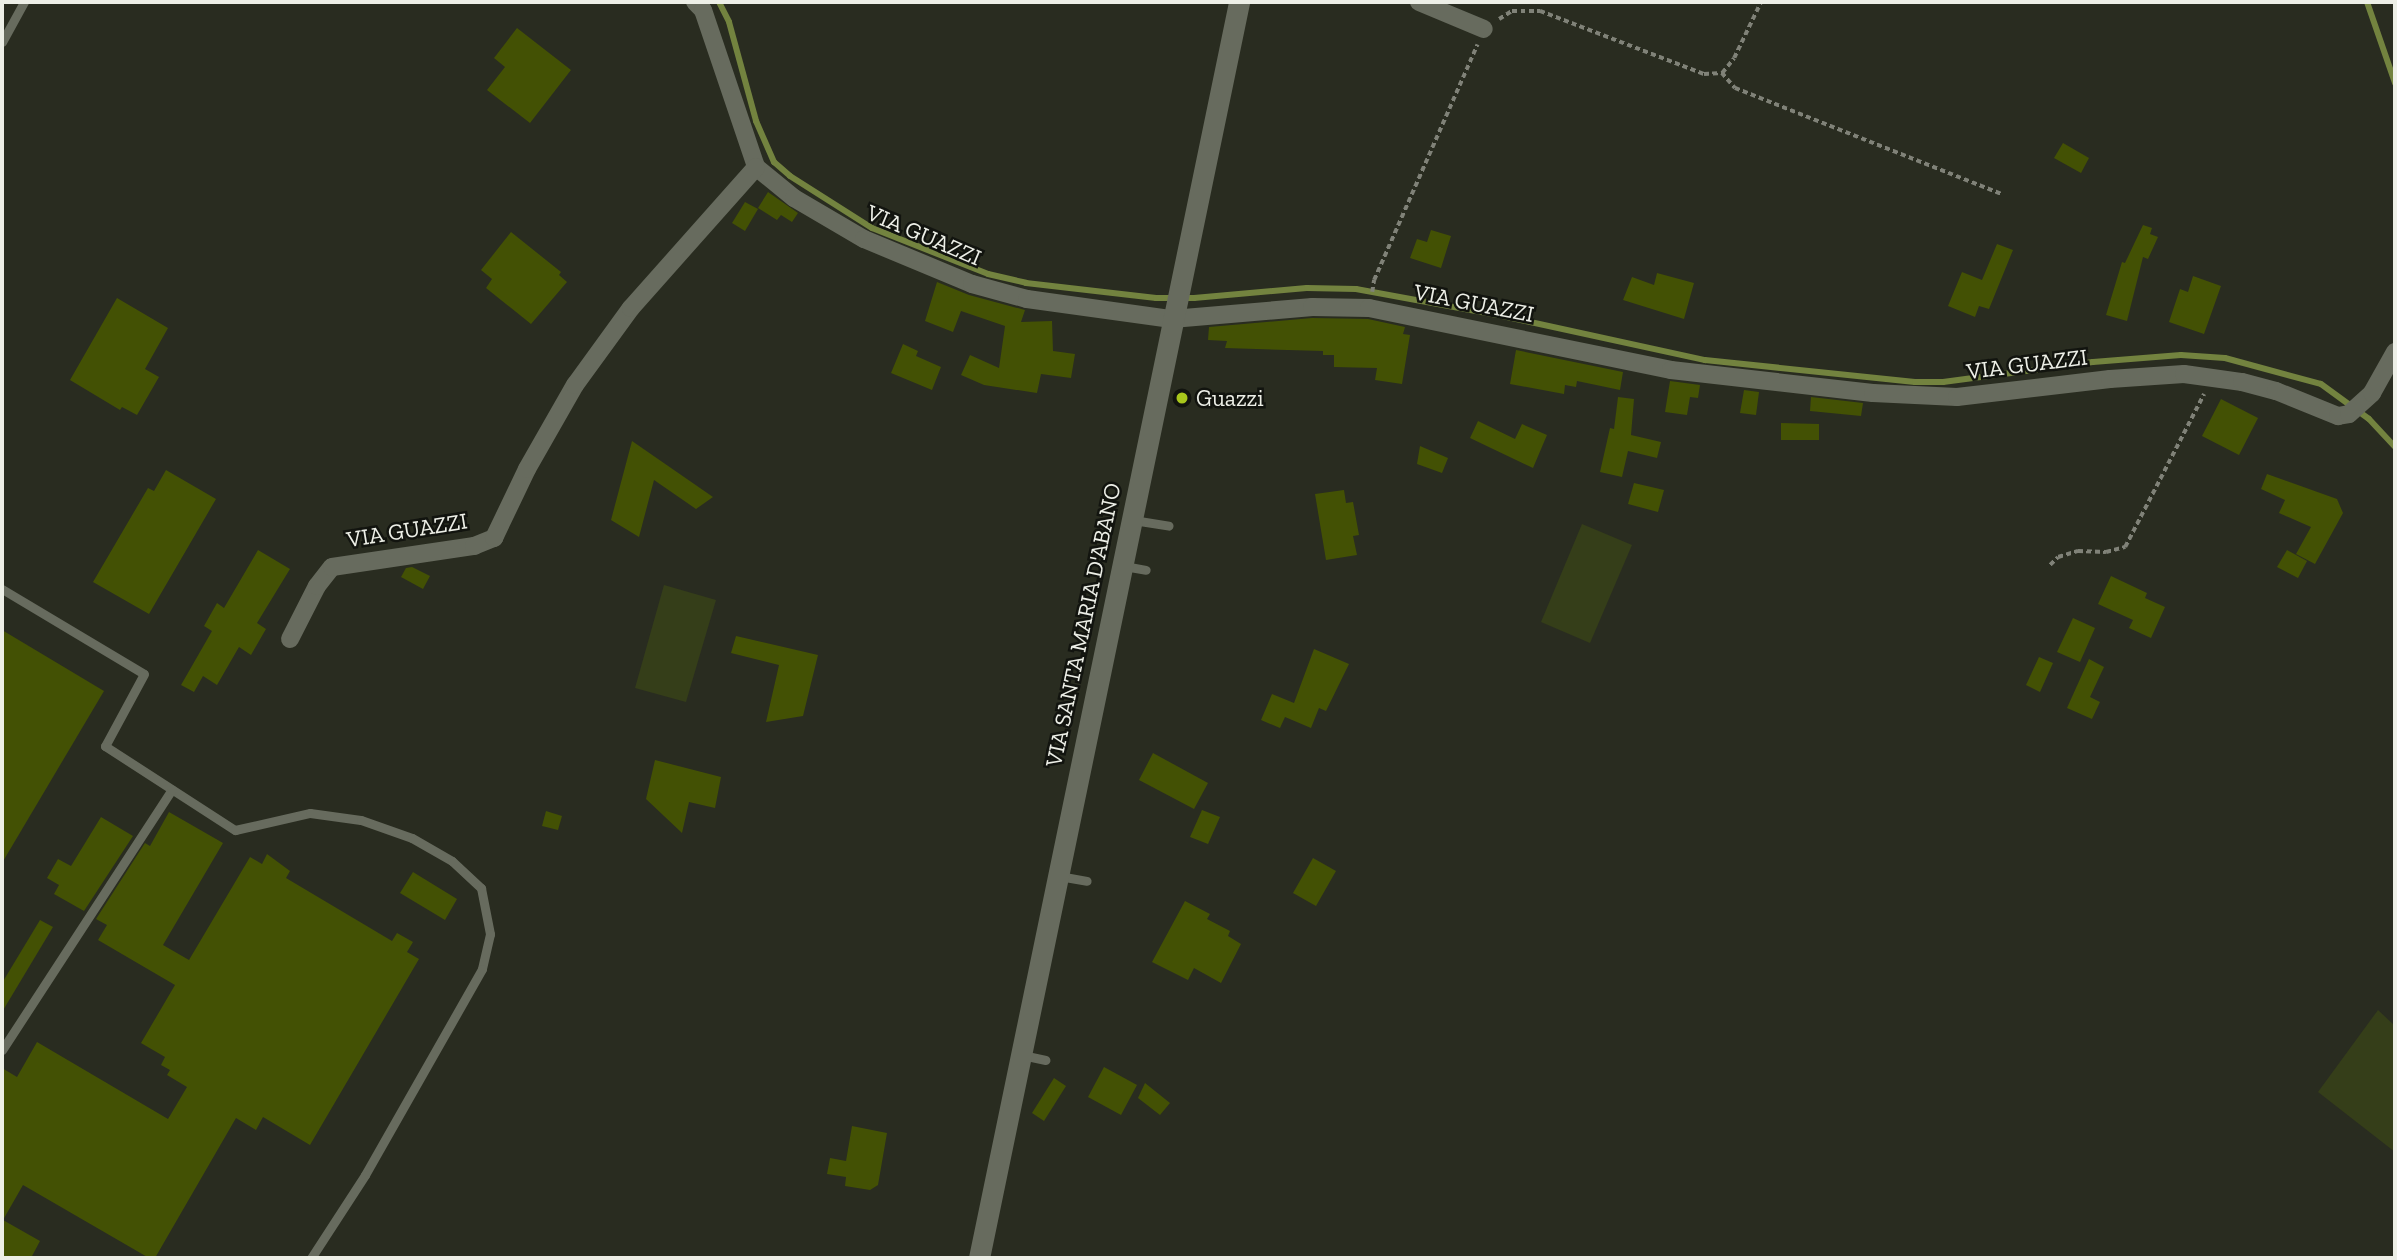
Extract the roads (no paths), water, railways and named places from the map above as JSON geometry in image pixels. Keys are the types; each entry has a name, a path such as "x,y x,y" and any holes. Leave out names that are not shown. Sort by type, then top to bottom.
{"street":[{"name":"VIA GUAZZI","path":"695,2 703,10 756,167 794,198 864,239 972,284 1027,299 1173,314 1312,307 1369,308 1671,370 1742,380 1912,396 1957,397 2110,379 2184,374 2213,377 2276,391 2339,416 2349,414 2372,393 2395,352"},
{"name":"VIA SANTA MARIA D'ABANO","path":"979,1258 1239,2"},
{"path":"1419,2 1484,29"},
{"name":"VIA GUAZZI","path":"290,639 317,586 331,567 474,546 495,538 527,468 575,385 631,308 756,167"}],"lane":[{"path":"2,42 24,2"},
{"path":"1131,520 1168,526"},
{"path":"1122,565 1146,570"},
{"path":"2,589 144,674 105,746 235,830 310,813 361,820 412,838 452,860 481,888 490,934 482,969 365,1175 311,1258"},
{"path":"2,1050 172,789"},
{"path":"1059,876 1087,881"},
{"path":"1022,1055 1045,1060"}],"waterway":[{"path":"719,2 729,22 756,121 774,162 790,176 872,228 988,274 1026,283 1156,298 1194,298 1307,288 1356,289 1498,315 1705,360 1915,382 1943,382 2093,362 2181,355 2225,358 2321,384 2369,419 2395,447"},
{"path":"2367,2 2395,83"}],"place":[{"name":"Guazzi","path":"1182,398"}]}
